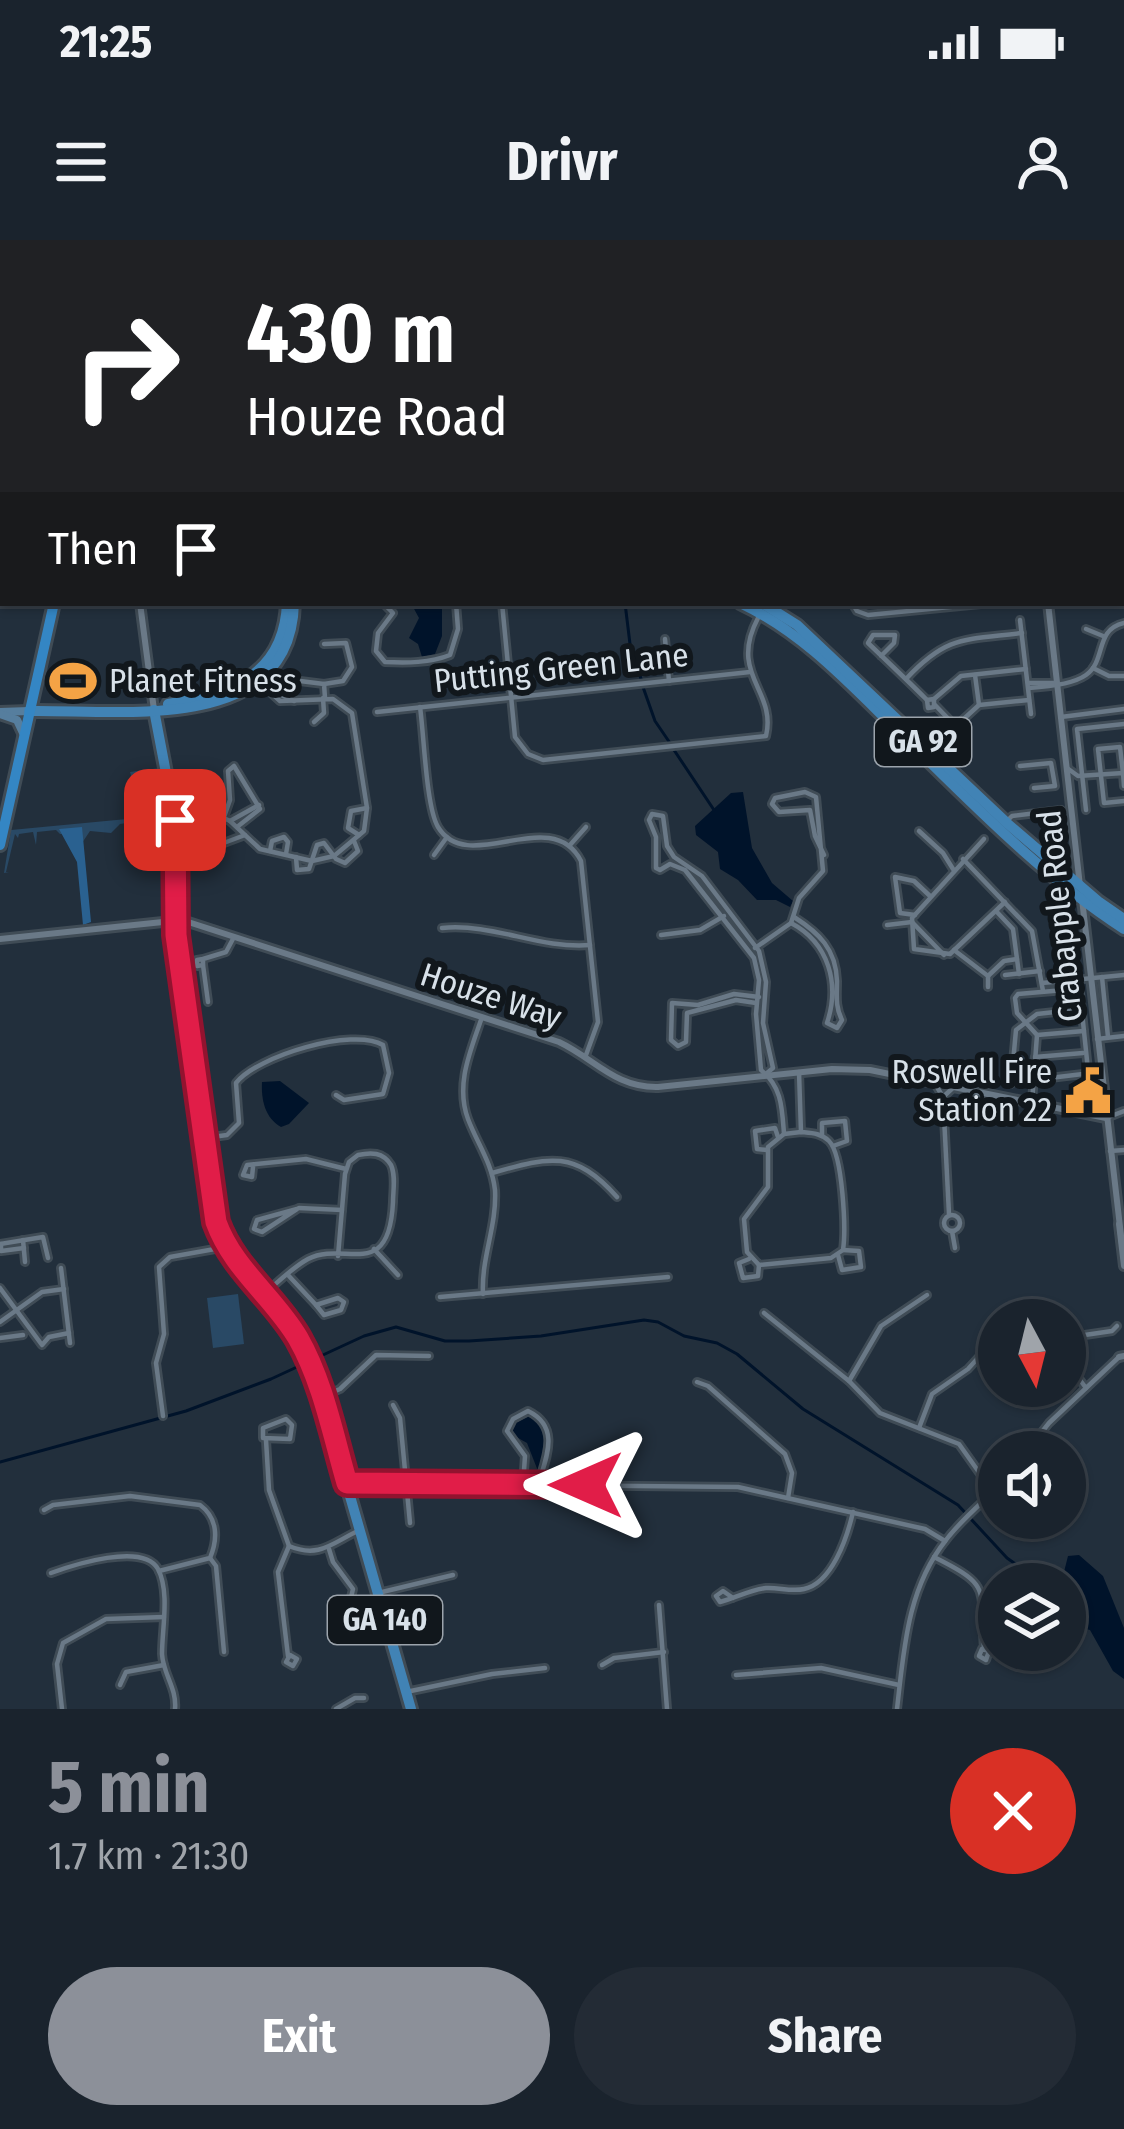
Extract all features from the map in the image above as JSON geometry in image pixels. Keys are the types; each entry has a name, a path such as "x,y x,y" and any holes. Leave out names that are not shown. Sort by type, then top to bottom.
{"highway":[{"path":"0,845 53,606"}],"main road":[{"path":"0,713 168,711 229,698 279,657 291,606"},
{"name":"GA 92","path":"763,607 797,626 1006,822 1124,919"},
{"name":"GA 92","path":"763,607 1005,834 1082,902 1124,929"},
{"path":"154,710 258,678"},
{"path":"33,692 52,711"},
{"name":"GA 140","path":"154,710 175,817 176,934 212,1205 226,1247 298,1337 322,1397 411,1709"},
{"path":"133,711 149,717 158,731"},
{"path":"158,731 168,711"},
{"path":"0,713 17,720 24,735"},
{"path":"1085,923 1099,913"}],"street":[{"path":"140,606 154,710"},
{"path":"386,606 393,613 378,633 376,651 385,662 395,663 450,655 458,629 457,606"},
{"path":"502,606 515,737 535,758 551,760 766,736 766,713 750,672 747,643 763,607"},
{"path":"854,606 868,615 939,606"},
{"name":"Crabapple Road","path":"1048,606 1124,1266"},
{"path":"1020,620 1030,714"},
{"path":"1028,686 1083,677 1093,668 1103,636 1124,623"},
{"path":"1086,629 1103,636"},
{"path":"906,679 928,655 945,645 1022,633"},
{"path":"881,656 894,643 895,635 869,637 868,643 881,656 932,702 966,737"},
{"path":"665,639 669,681"},
{"path":"300,681 343,681 352,668 346,643 323,644"},
{"path":"1093,668 1109,676 1124,676"},
{"path":"932,702 955,678 1026,669"},
{"name":"Putting Green Lane","path":"377,712 750,672"},
{"path":"975,674 979,705"},
{"path":"225,818 258,848 313,861 334,856 368,824 354,715 342,702 324,698 280,701 258,678"},
{"path":"314,722 324,712 324,684"},
{"path":"956,726 979,705 1029,700"},
{"path":"420,707 434,816 447,837 467,845 555,838 570,845 582,866 598,1022 585,1057"},
{"path":"1061,717 1124,709"},
{"path":"1086,809 1077,729 1124,724"},
{"path":"1124,786 1120,747 1098,749 1104,803 1124,801"},
{"path":"1020,766 1052,763 1054,786 1034,788"},
{"path":"225,818 232,766 259,805 259,812 237,827"},
{"path":"1053,776 1067,771 1082,778"},
{"path":"1070,790 1082,778 1123,773"},
{"path":"753,949 793,920 802,893 823,871 824,855 814,794 775,798 772,804 779,812 810,810 814,836 824,855"},
{"path":"175,817 225,818 259,805"},
{"path":"296,856 297,870 309,869 324,843 339,862 347,862 358,851 347,818 351,811 368,808"},
{"path":"1006,822 1012,816 1061,810"},
{"path":"683,865 656,868 652,814 663,816 667,846 683,865 702,876 725,916 753,949 761,969 762,1040 773,1068 768,1074 782,1096 781,1135"},
{"path":"570,845 586,827"},
{"path":"919,831 953,869"},
{"path":"213,847 245,836"},
{"path":"270,850 272,841 284,837 286,854"},
{"path":"434,855 447,837"},
{"path":"984,839 913,919 914,949 944,955 955,950 1005,902"},
{"path":"963,860 1036,938 1042,987"},
{"path":"930,896 914,881 896,877 900,913 913,919 944,955"},
{"path":"996,910 1013,929 1019,974"},
{"path":"661,935 700,930 725,916"},
{"path":"887,926 913,919"},
{"name":"Houze Way","path":"2,938 176,920 559,1042 607,1075 638,1087 870,1070 1106,1118"},
{"path":"793,920 820,944 833,969 834,1009"},
{"path":"160,921 176,934"},
{"path":"442,928 473,926 552,946 590,945"},
{"path":"208,1002 203,962 226,952 234,937"},
{"path":"955,950 988,976"},
{"path":"988,988 988,976 1004,961 1017,959"},
{"path":"1005,975 1040,971"},
{"path":"1032,1102 1037,1036 1015,1009 1016,995 1124,975"},
{"path":"1102,977 1108,1037"},
{"path":"1034,1080 1086,1073 1076,989 1042,987"},
{"path":"724,1000 688,1013 686,1042 673,1043 672,1003 698,1005 724,1000 761,1000"},
{"path":"1011,1084 1015,1034 1025,1021 1037,1014 1082,1009"},
{"path":"482,1017 465,1068 463,1095 492,1173 495,1210 483,1262 483,1294"},
{"path":"1037,1036 1084,1031"},
{"path":"1097,1039 1124,1036"},
{"path":"205,1138 226,1135 238,1123 236,1083 248,1070 318,1044 366,1039 383,1045 389,1073 383,1094 344,1100 336,1095"},
{"path":"1035,1057 1086,1052"},
{"path":"799,1072 801,1132"},
{"path":"934,1082 943,1097 949,1214 943,1223 952,1231 955,1248"},
{"path":"943,1097 955,1086"},
{"path":"782,1096 800,1094"},
{"path":"1106,1118 1124,1111"},
{"path":"821,1136 822,1123 844,1121 848,1142 833,1146"},
{"path":"767,1150 757,1149 755,1131 775,1128 781,1135"},
{"path":"781,1135 821,1136 833,1146 844,1226 840,1252 805,1262 759,1265 750,1258 744,1219 768,1187 767,1150 781,1135"},
{"path":"1110,1151 1124,1150"},
{"path":"266,1296 310,1258 360,1256 386,1236 392,1220 394,1175 389,1157 364,1153 346,1168 338,1256"},
{"path":"253,1167 306,1159 346,1168"},
{"path":"492,1173 536,1161 566,1161 598,1177 616,1197"},
{"path":"297,1208 262,1232 254,1229 256,1220 297,1208 341,1210"},
{"path":"949,1214 960,1221 952,1231"},
{"path":"0,1244 2,1251 43,1238 48,1258"},
{"path":"23,1244 26,1262"},
{"path":"163,1416 156,1363 164,1334 159,1267 170,1257 226,1247"},
{"path":"374,1249 398,1275"},
{"path":"750,1258 740,1261 741,1276 758,1276 759,1265"},
{"path":"62,1268 70,1343"},
{"path":"288,1275 316,1306"},
{"path":"440,1298 668,1277"},
{"path":"0,1288 42,1345 49,1337 69,1333"},
{"path":"0,1322 42,1292 64,1289"},
{"path":"849,1381 881,1326 927,1295"},
{"path":"764,1313 849,1381 880,1413 959,1444 978,1467"},
{"path":"1086,1335 1117,1326"},
{"path":"0,1338 23,1335"},
{"path":"322,1397 340,1389 376,1355 428,1356"},
{"path":"1086,1388 1122,1356"},
{"path":"919,1428 932,1394 978,1358"},
{"path":"698,1382 785,1454 792,1473 788,1498"},
{"path":"392,1405 400,1418 410,1522"},
{"path":"1043,1431 1066,1407"},
{"path":"523,1485 525,1456 509,1436 510,1423 528,1411 541,1420 549,1441 538,1485"},
{"path":"266,1440 290,1439 289,1420 263,1428 261,1435 266,1440 269,1490 289,1546 278,1572 288,1656"},
{"path":"347,1483 725,1486 925,1529 945,1541"},
{"path":"44,1510 53,1505 141,1496 200,1505 214,1523 216,1543 210,1558"},
{"path":"207,1511 213,1502"},
{"path":"897,1709 910,1610 934,1557 978,1507"},
{"path":"733,1598 762,1588 800,1590 817,1584 845,1539 853,1513"},
{"path":"289,1546 307,1553 329,1549 360,1530"},
{"path":"329,1549 353,1589 344,1627"},
{"path":"51,1573 92,1560 139,1556 159,1571 164,1665 173,1686 175,1709"},
{"path":"934,1557 978,1584"},
{"path":"159,1571 210,1558"},
{"path":"210,1558 216,1566 224,1652"},
{"path":"378,1593 453,1575"},
{"path":"659,1605 668,1709"},
{"path":"62,1709 57,1664 60,1641 106,1619 164,1617"},
{"path":"602,1665 614,1658 664,1652"},
{"path":"120,1684 126,1672 164,1665"},
{"path":"406,1692 545,1668"},
{"path":"736,1676 821,1668 899,1685"},
{"path":"336,1709 364,1698"}],"shaded area":[{"path":"442,606 442,636 435,654 422,657 418,644 409,638 419,618 413,607"},
{"path":"160,768 168,810 141,812 130,772"},
{"path":"743,792 752,848 772,883 793,901 790,907 776,900 757,900 720,869 718,852 696,835 695,826 731,793"},
{"path":"169,815 169,821 120,824 111,833 90,831 82,843 82,835 56,830 37,832 36,845 33,832 18,838 15,834 9,872 4,873 11,830"},
{"path":"82,827 91,922 83,925 77,862 59,829"},
{"path":"280,1081 309,1103 281,1127 268,1114 262,1089 262,1082"},
{"path":"238,1294 244,1344 213,1348 207,1298"},
{"path":"530,1416 545,1441 538,1471 527,1443 511,1434 515,1423"},
{"path":"1079,1555 1103,1576 1124,1628 1124,1679 1113,1671 1086,1629 1086,1563 1066,1563 1068,1556"}],"waterway":[{"path":"625,606 642,682"},
{"path":"643,687 655,721 670,743"},
{"path":"674,750 714,810"},
{"path":"0,1462 186,1411 396,1327 445,1341 469,1341 541,1336 644,1320 737,1354 803,1409 958,1505 1014,1563"}],"place":[{"name":"Planet Fitness","path":"73,681"},
{"name":"Roswell Fire Station 22","path":"1088,1091"}],"route":[{"path":"175,820 176,935 216,1222 232,1257 298,1337 315,1374 347,1483 586,1485"}]}
